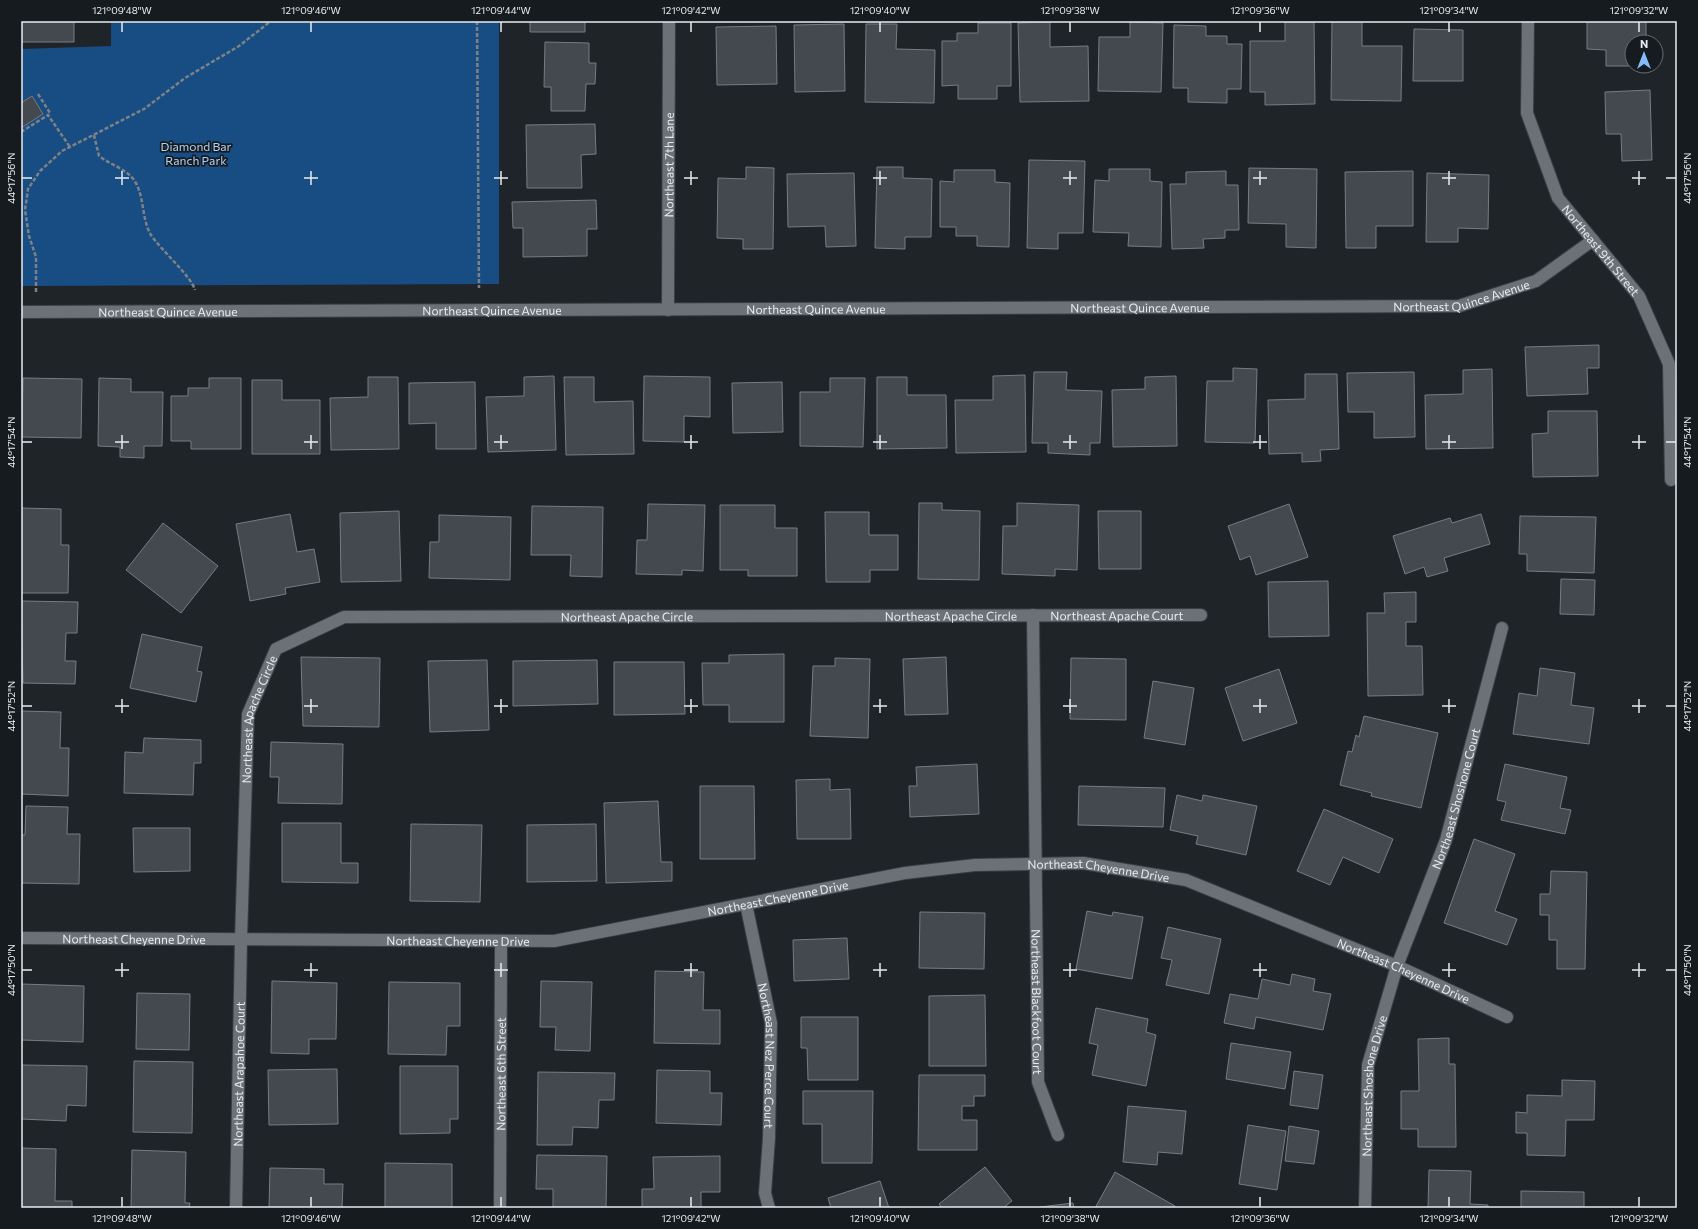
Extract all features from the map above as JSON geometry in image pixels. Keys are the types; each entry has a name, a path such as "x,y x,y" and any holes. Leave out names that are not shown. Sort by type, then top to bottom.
{"street":[{"name":"Northeast 7th Lane","path":"668,310 669,21"},
{"name":"Northeast 9th Street","path":"1528,21 1527,113 1558,198 1639,296 1669,364 1672,480"},
{"name":"Northeast Quince Avenue","path":"21,312 1459,306 1536,281 1593,240"},
{"name":"Northeast Apache Court","path":"1033,615 1201,615"},
{"name":"Northeast Apache Circle","path":"241,939 248,714 276,649 344,617 1033,615 1034,864"},
{"name":"Northeast Shoshone Court","path":"1397,966 1446,840 1502,628"},
{"name":"Northeast Cheyenne Drive","path":"21,938 554,941 905,873 975,865 1083,863 1186,880 1397,966 1507,1018"},
{"name":"Northeast Blackfoot Court","path":"1034,864 1038,1082 1058,1135"},
{"name":"Northeast Nez Perce Court","path":"746,904 770,1023 769,1138 765,1193 769,1208"},
{"name":"Northeast Arapahoe Court","path":"236,1208 241,939"},
{"name":"Northeast 6th Street","path":"500,941 500,1208"},
{"name":"Northeast Shoshone Drive","path":"1365,1208 1368,1065 1397,966"}],"path":[{"path":"35,312 36,257 29,236 25,210 28,189 40,171 62,151 144,109 185,78 239,46 271,21"},
{"path":"477,21 480,311"},
{"path":"38,94 50,113 48,115 70,147"},
{"path":"21,132 48,115"},
{"path":"94,135 99,156 124,170 133,179 140,190 143,211 151,234 195,288 195,312"}],"green space":[{"name":"Diamond Bar Ranch Park","path":"111,21 499,21 499,284 21,286 21,49 111,46"}],"building":[{"path":"21,21 74,21 74,42 21,42"},
{"path":"530,21 585,21 585,32 530,32"},
{"path":"1332,21 1362,21 1362,46 1402,46 1401,101 1331,100"},
{"path":"1587,21 1646,21 1646,34 1624,34 1624,66 1606,66 1606,50 1587,49"},
{"path":"1050,22 1050,47 1088,46 1089,101 1020,102 1018,23"},
{"path":"1130,22 1163,23 1161,92 1098,91 1099,37 1130,37"},
{"path":"1285,22 1314,22 1315,104 1265,105 1265,92 1250,92 1250,41 1285,41"},
{"path":"978,23 1011,23 1011,86 997,86 997,99 958,99 958,85 942,86 942,41 957,41 957,33 978,33"},
{"path":"844,24 845,91 795,92 794,25"},
{"path":"866,24 897,24 896,49 935,50 934,103 865,102"},
{"path":"1174,25 1206,26 1206,36 1227,36 1227,44 1242,44 1241,89 1227,89 1227,103 1188,102 1188,88 1173,88"},
{"path":"776,26 777,84 717,85 716,27"},
{"path":"1414,29 1463,30 1463,81 1413,81"},
{"path":"545,42 589,43 589,63 596,63 595,84 586,84 585,111 551,111 551,87 544,87"},
{"path":"1650,90 1652,160 1622,161 1621,134 1606,134 1605,92"},
{"path":"32,96 43,114 21,128 21,103"},
{"path":"595,124 596,154 581,155 582,188 527,188 526,125"},
{"path":"1029,160 1085,161 1083,233 1058,233 1058,249 1027,248"},
{"path":"746,167 774,168 773,249 743,249 743,239 717,238 718,178 746,179"},
{"path":"877,167 903,167 903,178 932,179 931,237 905,237 905,249 875,248"},
{"path":"1249,168 1317,169 1316,248 1286,247 1286,224 1248,223"},
{"path":"1109,169 1150,169 1150,181 1162,182 1161,247 1128,246 1129,233 1093,232 1095,180 1109,181"},
{"path":"954,170 995,170 995,182 1010,183 1009,247 977,246 977,236 956,236 956,227 940,227 940,181 954,182"},
{"path":"1226,171 1226,185 1238,185 1239,230 1225,230 1225,238 1203,239 1204,248 1172,249 1170,184 1186,184 1186,172"},
{"path":"1413,171 1413,226 1376,226 1376,248 1346,248 1345,172"},
{"path":"854,173 856,246 826,247 825,226 788,227 787,174"},
{"path":"1427,173 1489,175 1488,229 1458,228 1458,242 1426,242"},
{"path":"596,200 597,229 587,229 587,256 523,257 523,228 513,228 512,202"},
{"path":"1599,345 1599,368 1587,368 1588,394 1527,396 1525,347"},
{"path":"1233,368 1257,369 1255,443 1205,442 1207,381 1233,381"},
{"path":"1492,369 1493,448 1426,449 1425,395 1463,394 1463,370"},
{"path":"1034,372 1067,372 1066,390 1102,391 1100,443 1090,443 1090,455 1048,453 1048,443 1032,443"},
{"path":"1414,372 1415,437 1374,438 1374,412 1348,412 1347,373"},
{"path":"1305,374 1337,374 1339,449 1320,450 1321,461 1302,462 1302,453 1269,454 1268,400 1305,399"},
{"path":"1025,375 1026,452 956,453 955,400 993,400 993,376"},
{"path":"554,376 556,450 488,452 486,397 524,396 524,377"},
{"path":"644,376 710,377 710,417 684,416 684,442 643,441"},
{"path":"1176,376 1177,446 1113,447 1112,390 1145,389 1145,377"},
{"path":"368,377 398,377 399,449 331,450 330,398 368,397"},
{"path":"564,377 594,377 594,402 633,401 634,454 566,455"},
{"path":"877,377 907,377 907,395 946,395 947,448 877,449"},
{"path":"23,378 82,379 81,438 22,437"},
{"path":"99,378 131,379 131,392 163,392 162,446 144,446 144,458 120,457 120,447 98,446"},
{"path":"209,378 241,378 241,449 191,449 191,441 171,441 171,396 188,396 188,388 209,388"},
{"path":"830,378 865,378 863,447 800,446 800,392 830,392"},
{"path":"252,380 282,380 282,400 320,400 320,454 252,454"},
{"path":"475,382 476,449 436,449 436,423 409,424 409,383"},
{"path":"782,382 783,432 733,433 732,383"},
{"path":"1548,411 1597,411 1598,476 1533,477 1532,434 1548,433"},
{"path":"919,503 942,503 942,510 980,511 979,580 918,579"},
{"path":"1017,503 1079,505 1077,570 1055,569 1055,576 1002,574 1003,526 1017,526"},
{"path":"648,504 705,505 703,571 682,570 682,575 636,574 637,540 647,540"},
{"path":"1289,504 1308,557 1256,575 1250,556 1240,560 1228,526"},
{"path":"720,505 775,505 775,528 797,528 797,576 748,576 748,570 720,570"},
{"path":"532,506 603,507 602,577 570,576 571,555 531,555"},
{"path":"21,508 61,509 61,545 69,545 68,593 21,593"},
{"path":"399,511 401,581 341,582 340,513"},
{"path":"1098,511 1141,511 1141,569 1099,569"},
{"path":"825,512 869,512 869,535 898,535 898,570 870,570 870,582 826,582"},
{"path":"290,514 297,552 314,549 320,582 285,588 286,594 250,601 236,524"},
{"path":"1481,514 1490,544 1444,558 1448,571 1427,577 1424,567 1405,574 1393,536 1450,518 1452,523"},
{"path":"439,515 511,517 510,580 429,578 430,542 439,542"},
{"path":"1520,516 1596,517 1594,573 1527,571 1527,554 1519,554"},
{"path":"163,523 218,566 181,613 126,570"},
{"path":"1561,579 1595,580 1594,615 1560,614"},
{"path":"1328,581 1329,636 1269,637 1268,582"},
{"path":"1416,592 1416,622 1406,622 1406,646 1422,646 1423,695 1368,696 1367,613 1385,613 1384,593"},
{"path":"21,601 78,602 77,633 66,633 65,661 76,661 75,684 23,683"},
{"path":"142,634 202,647 197,671 202,672 196,702 130,688"},
{"path":"784,654 784,722 729,722 729,705 703,705 702,663 729,663 729,655"},
{"path":"301,657 380,658 379,727 303,726"},
{"path":"946,657 948,714 905,715 903,659"},
{"path":"835,658 870,659 868,738 810,736 813,666 835,666"},
{"path":"1071,658 1126,659 1126,720 1070,719"},
{"path":"487,660 489,730 430,732 428,661"},
{"path":"597,660 598,704 513,706 513,661"},
{"path":"614,662 684,662 685,714 614,715"},
{"path":"1540,668 1575,673 1571,705 1594,708 1589,744 1513,734 1519,693 1537,696"},
{"path":"1279,669 1297,723 1243,741 1225,688"},
{"path":"1153,681 1194,688 1185,745 1144,738"},
{"path":"21,711 61,712 60,748 69,748 68,796 21,794"},
{"path":"1364,716 1438,733 1421,808 1371,796 1372,793 1340,785 1348,751 1352,752 1356,735 1359,737"},
{"path":"144,738 201,740 201,763 194,763 193,795 124,793 125,752 143,753"},
{"path":"271,742 343,744 342,804 278,803 279,777 270,777"},
{"path":"977,764 979,814 910,817 909,786 917,786 916,767"},
{"path":"1505,764 1567,777 1560,808 1571,810 1565,834 1501,820 1506,802 1497,800"},
{"path":"830,779 830,790 850,789 851,839 797,839 796,780"},
{"path":"700,786 754,786 755,859 700,859"},
{"path":"1079,786 1165,788 1163,827 1078,825"},
{"path":"1177,795 1202,801 1203,795 1257,806 1246,855 1196,844 1198,836 1170,830"},
{"path":"658,801 661,862 672,862 672,881 606,883 604,803"},
{"path":"26,806 68,807 67,834 80,834 79,884 21,883 21,835 25,835"},
{"path":"1324,809 1393,839 1379,873 1343,857 1330,885 1297,871"},
{"path":"282,823 341,823 341,863 358,863 358,883 282,882"},
{"path":"411,824 482,825 480,902 410,901"},
{"path":"596,824 597,881 527,882 527,825"},
{"path":"133,828 190,828 190,871 134,872"},
{"path":"1474,839 1515,854 1495,911 1517,919 1507,945 1444,923"},
{"path":"1551,871 1587,872 1585,969 1557,969 1557,940 1549,940 1549,915 1540,915 1540,894 1550,894"},
{"path":"1087,911 1112,916 1113,912 1143,917 1132,979 1076,969"},
{"path":"920,912 985,913 984,969 919,968"},
{"path":"1168,927 1221,939 1209,994 1166,985 1172,960 1161,958"},
{"path":"847,938 849,979 794,981 793,940"},
{"path":"655,971 704,972 703,1010 720,1010 720,1044 654,1043"},
{"path":"1292,974 1315,979 1313,991 1331,994 1323,1030 1256,1017 1254,1029 1224,1023 1230,994 1258,999 1262,979 1290,985"},
{"path":"272,981 337,983 336,1039 309,1039 309,1054 271,1053"},
{"path":"541,981 592,982 590,1051 555,1050 556,1027 540,1027"},
{"path":"389,982 460,983 460,1026 447,1026 446,1055 388,1054"},
{"path":"21,984 84,986 83,1042 21,1040"},
{"path":"137,993 190,994 189,1050 136,1049"},
{"path":"985,995 986,1066 929,1066 929,996"},
{"path":"1096,1008 1148,1019 1146,1032 1156,1035 1146,1086 1092,1075 1098,1045 1089,1043"},
{"path":"801,1017 858,1017 858,1080 808,1080 807,1048 801,1048"},
{"path":"1449,1038 1449,1064 1455,1064 1456,1147 1418,1147 1418,1129 1401,1129 1401,1091 1419,1091 1418,1039"},
{"path":"1231,1043 1291,1052 1285,1089 1226,1079"},
{"path":"134,1061 193,1062 192,1133 133,1132"},
{"path":"21,1065 87,1066 86,1106 67,1105 66,1121 21,1119"},
{"path":"400,1066 458,1066 458,1119 450,1119 450,1133 400,1134"},
{"path":"337,1069 338,1124 269,1125 268,1070"},
{"path":"657,1070 710,1071 710,1093 722,1093 721,1125 656,1123"},
{"path":"1294,1071 1323,1075 1318,1109 1290,1105"},
{"path":"538,1072 615,1073 614,1100 599,1100 598,1128 573,1127 572,1145 537,1145"},
{"path":"919,1075 985,1075 985,1096 974,1096 974,1106 962,1106 962,1120 977,1120 977,1150 918,1150"},
{"path":"1562,1080 1595,1081 1594,1120 1566,1120 1565,1156 1527,1155 1527,1133 1516,1133 1516,1112 1527,1113 1527,1095 1562,1096"},
{"path":"803,1091 873,1091 872,1163 822,1163 822,1124 803,1124"},
{"path":"1128,1106 1186,1111 1182,1154 1158,1152 1157,1165 1123,1162"},
{"path":"1248,1125 1286,1131 1277,1190 1239,1184"},
{"path":"1289,1126 1319,1131 1314,1164 1285,1161"},
{"path":"21,1148 56,1149 55,1201 72,1201 72,1208 21,1208"},
{"path":"132,1150 186,1152 185,1203 190,1203 189,1208 131,1208"},
{"path":"537,1155 607,1156 606,1208 553,1208 553,1189 536,1189"},
{"path":"720,1156 720,1192 701,1192 701,1208 642,1208 642,1189 654,1189 653,1157"},
{"path":"385,1163 452,1164 452,1208 385,1208"},
{"path":"985,1167 1012,1201 1003,1208 942,1208 939,1204"},
{"path":"270,1168 324,1169 324,1184 343,1184 342,1208 269,1208"},
{"path":"1429,1170 1471,1171 1470,1204 1488,1205 1488,1208 1428,1208"},
{"path":"1115,1172 1175,1206 1174,1208 1095,1208"},
{"path":"880,1181 889,1208 831,1208 828,1198"},
{"path":"1521,1191 1584,1192 1584,1208 1521,1208"},
{"path":"1073,1203 1074,1208 1040,1208 1040,1207"}]}
